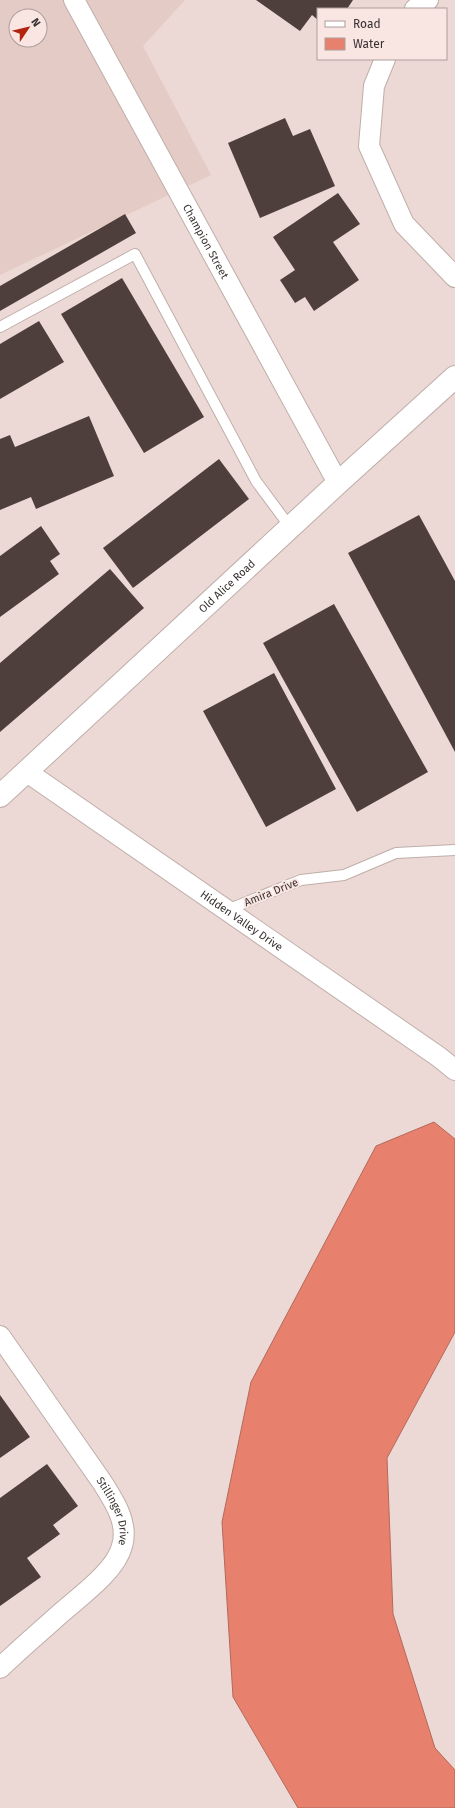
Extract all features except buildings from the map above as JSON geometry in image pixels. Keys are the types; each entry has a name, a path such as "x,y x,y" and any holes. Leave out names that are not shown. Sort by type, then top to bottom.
{"street":[{"name":"Champion Street","path":"74,0 338,483"},
{"path":"416,8 428,0"},
{"path":"385,60 374,86 368,146 404,224 455,277"},
{"name":"Old Alice Road","path":"0,796 290,527 455,377"},
{"name":"Hidden Valley Drive","path":"27,772 455,1070"},
{"name":"Stillinger Drive","path":"0,1336 102,1482 116,1504 124,1526 122,1547 113,1564 98,1580 0,1668"}],"lane":[{"path":"0,327 135,254 256,481 290,527"},
{"name":"Amira Drive","path":"227,910 301,880 344,875 396,853 455,850"}],"shaded area":[{"path":"0,0 185,0 143,46 211,175 0,275"}],"water":[{"path":"434,1122 455,1139 455,1332 387,1458 393,1614 435,1748 455,1770 455,1808 298,1808 233,1697 222,1522 251,1382 376,1146"}]}
